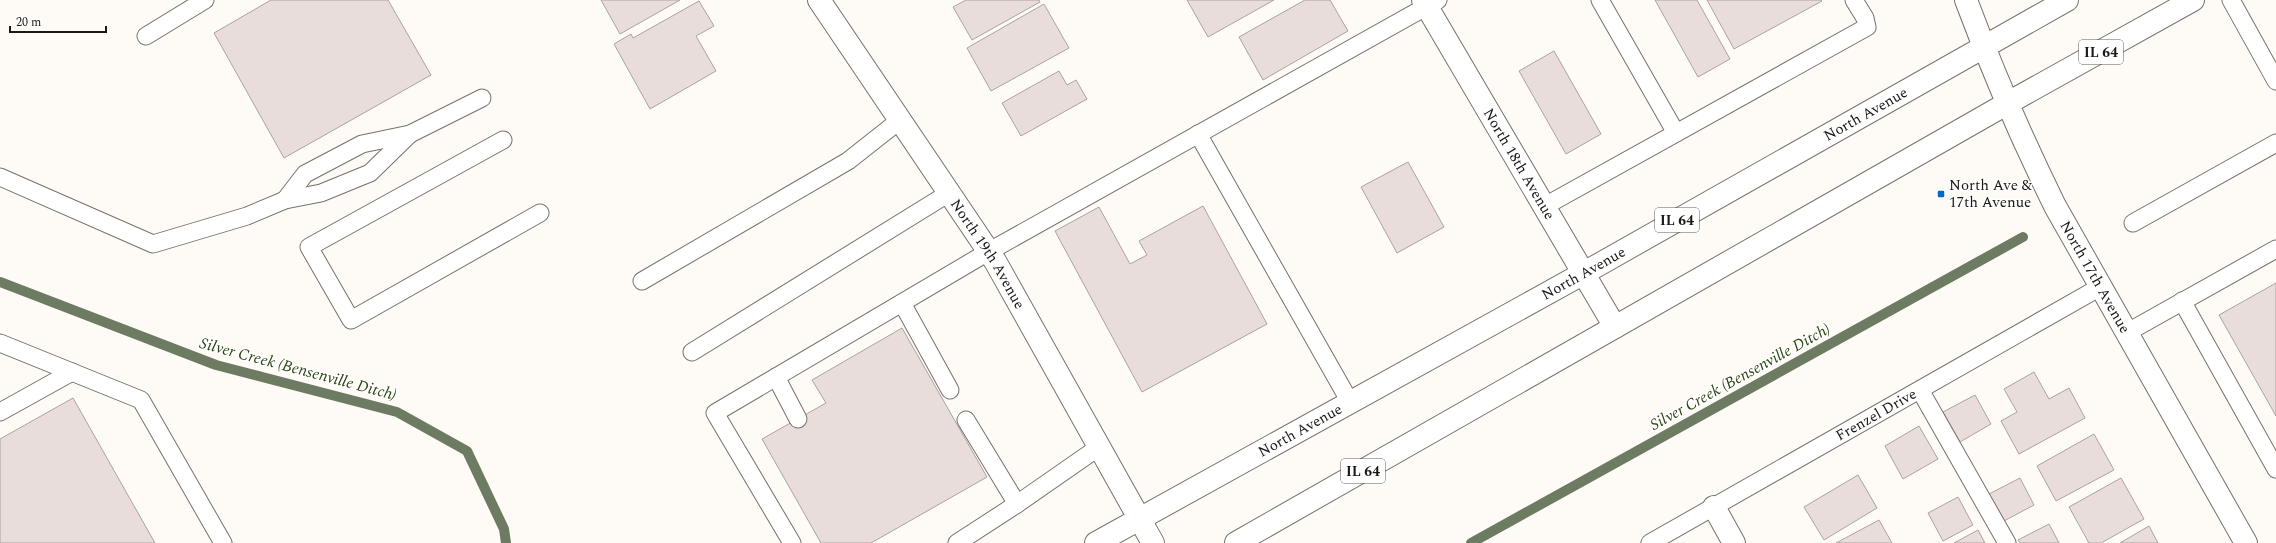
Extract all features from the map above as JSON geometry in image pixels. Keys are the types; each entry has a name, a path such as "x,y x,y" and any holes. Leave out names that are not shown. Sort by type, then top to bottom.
{"main road":[{"name":"North 19th Avenue","path":"819,0 950,193 988,252 1153,543"},
{"name":"North 17th Avenue","path":"1966,0 1983,47 2055,206 2102,286 2246,543"},
{"name":"North Avenue","path":"1096,543 1584,273 2068,0"},
{"name":"IL 64","path":"1236,543 2008,103 2193,0"},
{"name":"North 18th Avenue","path":"1430,2 1544,206 1615,327"},
{"path":"1714,507 1734,543"}],"lane":[{"path":"146,36 206,0"},
{"path":"1600,0 1676,133"},
{"path":"1544,206 1867,27 1865,18 1854,0"},
{"path":"2231,0 2276,81"},
{"path":"792,543 715,413 988,252 1430,2"},
{"path":"285,200 305,174 362,144 410,134 482,98"},
{"path":"642,281 848,161 900,120"},
{"path":"0,178 153,244 247,216 285,200 321,193 370,173 410,134"},
{"path":"1198,134 1350,402"},
{"path":"503,140 309,247 351,320 540,213"},
{"path":"2133,223 2276,143"},
{"path":"692,352 950,193"},
{"path":"2128,332 2276,249"},
{"name":"Frenzel Drive","path":"1650,543 2102,286"},
{"path":"2182,302 2276,469"},
{"path":"902,303 950,390"},
{"path":"0,343 142,400 223,543"},
{"path":"0,412 72,372"},
{"path":"776,377 798,419"},
{"path":"1920,390 2006,543"},
{"path":"966,420 1017,504"},
{"path":"957,543 1017,504 1099,447"}],"building":[{"path":"271,0 388,0 431,75 284,158 214,33"},
{"path":"601,0 680,0 620,34"},
{"path":"966,0 1039,0 1040,2 972,40 953,7"},
{"path":"1187,0 1274,0 1208,37"},
{"path":"1305,0 1330,0 1348,31 1263,80 1239,37"},
{"path":"1655,0 1697,0 1730,59 1698,77"},
{"path":"1707,0 1821,0 1822,1 1734,49"},
{"path":"699,1 714,26 696,36 716,71 650,109 614,44 631,34 633,38"},
{"path":"1044,4 1069,48 991,91 967,48"},
{"path":"1554,51 1601,134 1566,154 1519,71"},
{"path":"1059,71 1067,85 1076,80 1087,99 1021,136 1002,103"},
{"path":"1408,162 1444,227 1397,253 1361,187"},
{"path":"1203,206 1267,324 1142,392 1055,231 1099,207 1130,264 1147,255 1139,241"},
{"path":"2276,283 2276,416 2219,315"},
{"path":"902,328 987,477 871,543 821,543 762,439 826,403 812,380"},
{"path":"2034,372 2049,399 2069,388 2085,418 2019,454 2001,421 2017,412 2004,389"},
{"path":"1975,395 1991,424 1960,442 1943,412"},
{"path":"73,398 155,543 0,543 0,439"},
{"path":"1919,426 1938,459 1903,479 1885,446"},
{"path":"2094,434 2114,470 2056,501 2037,466"},
{"path":"1858,475 1877,508 1824,540 1804,507"},
{"path":"2020,478 2034,505 2004,521 1989,494"},
{"path":"2121,478 2144,519 2101,543 2089,543 2069,507"},
{"path":"1958,497 1973,525 1943,541 1928,513"},
{"path":"1879,520 1892,543 1836,543"},
{"path":"2049,524 2059,543 2020,543 2018,540"},
{"path":"2149,526 2158,543 2120,543"},
{"path":"1978,530 1985,543 1954,543"}],"waterway":[{"name":"Silver Creek (Bensenville Ditch)","path":"1471,543 2023,237"},
{"name":"Silver Creek (Bensenville Ditch)","path":"0,282 216,365 397,412 467,451 504,529 506,543"}],"place":[{"name":"North Ave & 17th Avenue","path":"1941,194"}]}
